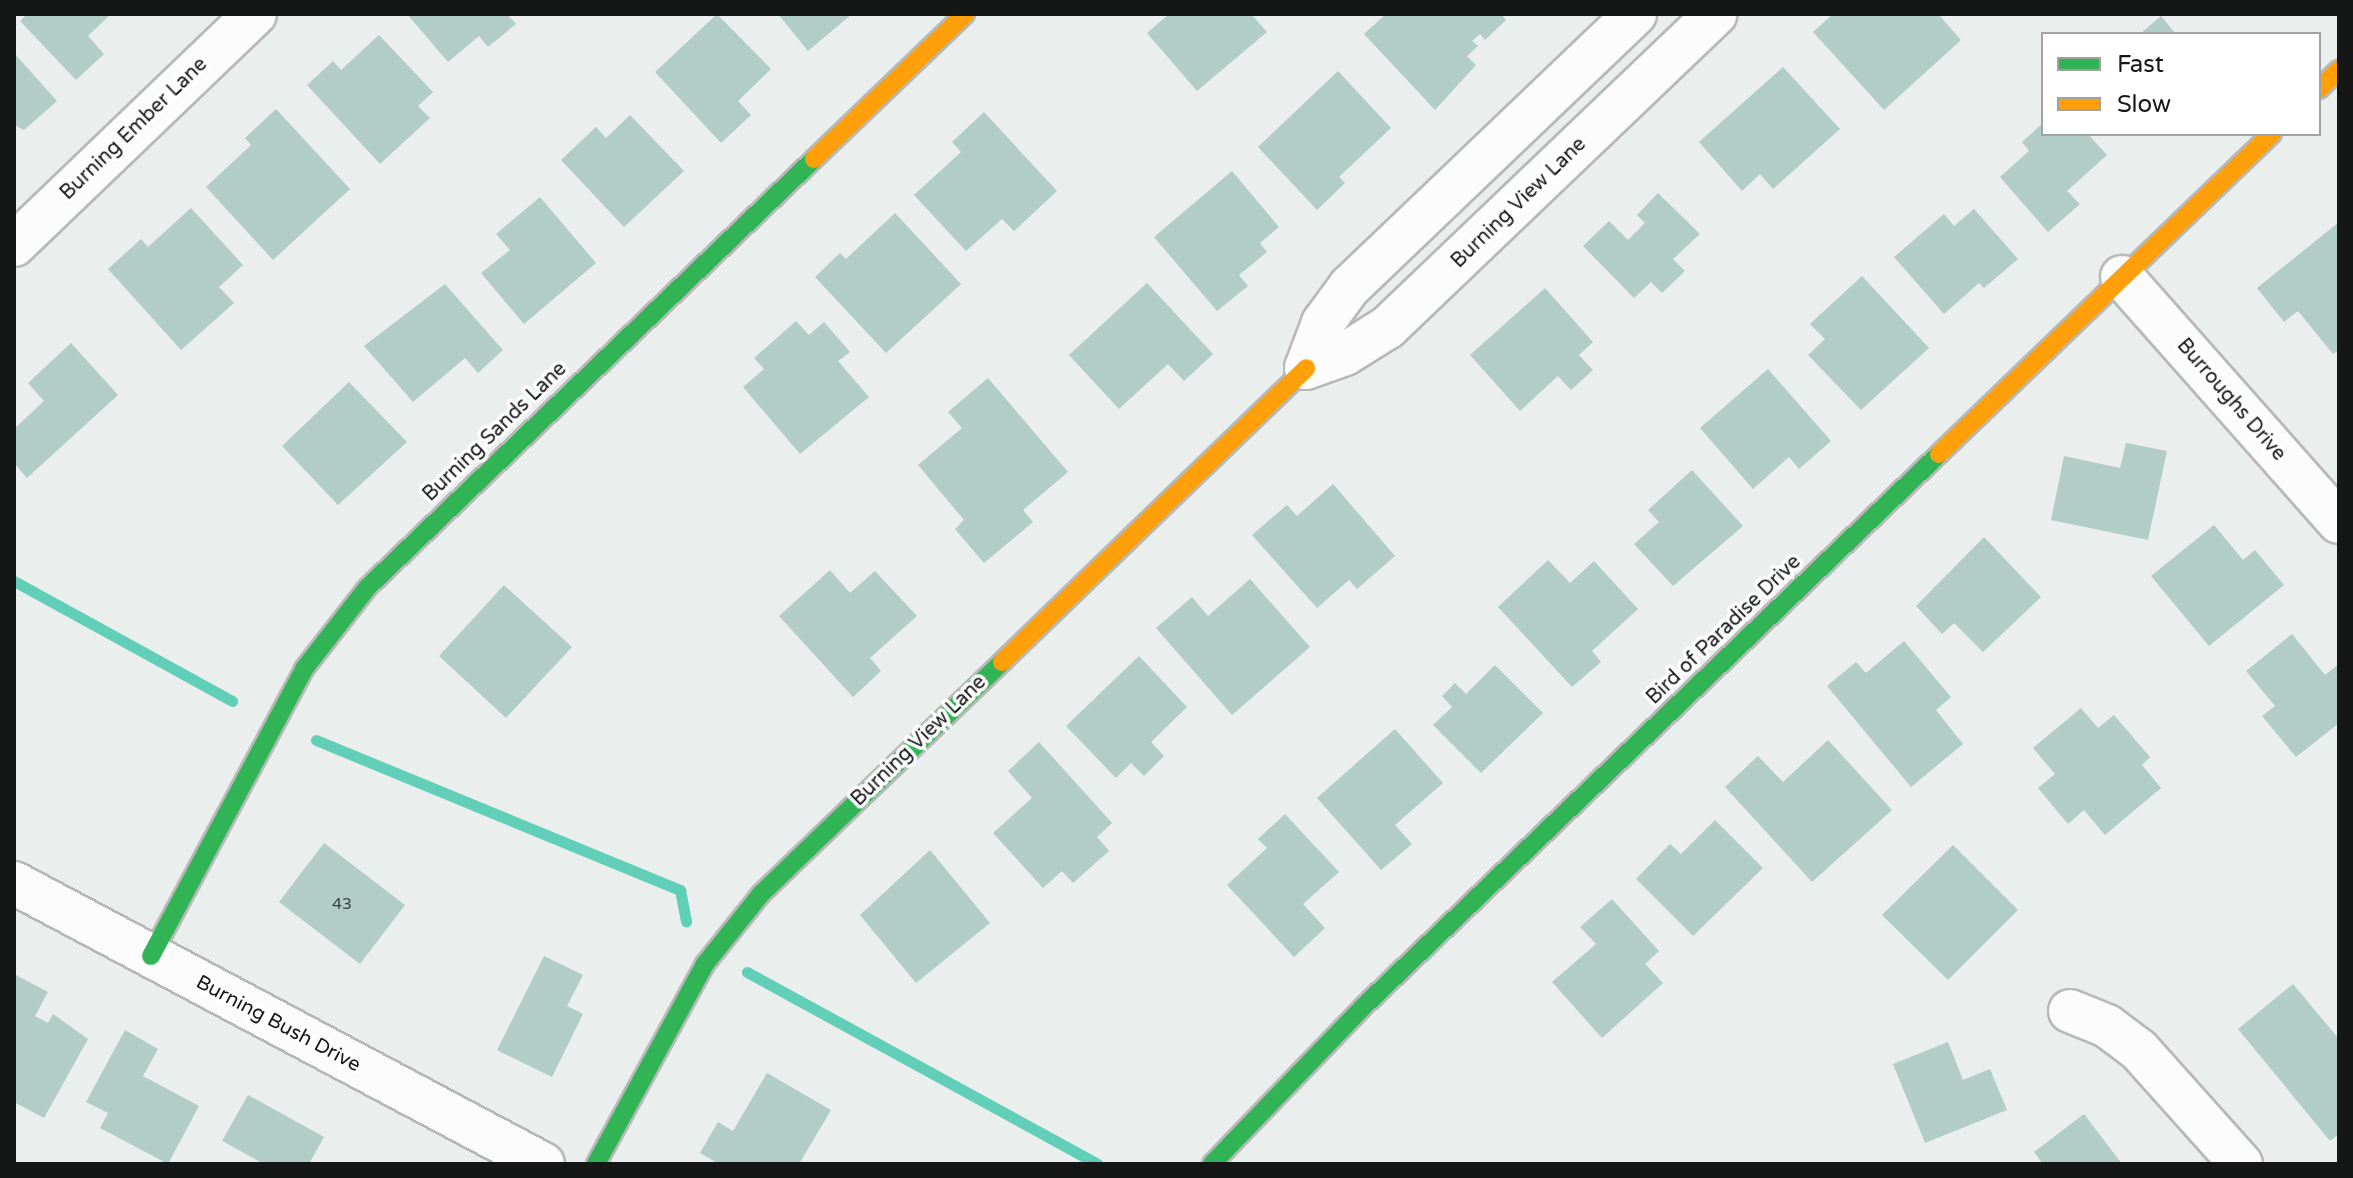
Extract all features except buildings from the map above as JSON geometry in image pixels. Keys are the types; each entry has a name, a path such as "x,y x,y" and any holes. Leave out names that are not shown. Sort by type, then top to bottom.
{"street":[{"name":"Burning Ember Lane","path":"14,245 255,14"},
{"name":"Burning Sands Lane","path":"151,956 304,669 367,588 965,14"},
{"name":"Burning View Lane","path":"1306,368 1323,323 1350,286 1635,14"},
{"name":"Burning View Lane","path":"596,1164 705,964 761,894 1306,368 1345,354 1388,327 1716,14"},
{"path":"2321,87 2339,70"},
{"name":"Bird of Paradise Drive","path":"1212,1164 1362,1008 2270,136"},
{"name":"Burroughs Drive","path":"2122,277 2339,522"},
{"name":"Burning Bush Drive","path":"14,883 543,1164"},
{"path":"2070,1011 2107,1026 2139,1050 2241,1164"}],"waterway":[{"path":"14,581 232,701"},
{"path":"316,740 680,890 686,921"},
{"path":"747,972 1097,1164"}],"traffic: fast":[{"path":"151,956 304,669 367,588 814,159"},
{"path":"1212,1164 1362,1008 1939,454"},
{"path":"596,1164 705,964 761,894 1002,662"}],"traffic: slow":[{"path":"814,159 965,14"},
{"path":"2321,87 2339,70"},
{"path":"1939,454 2270,136"},
{"path":"1002,662 1306,368"}]}
